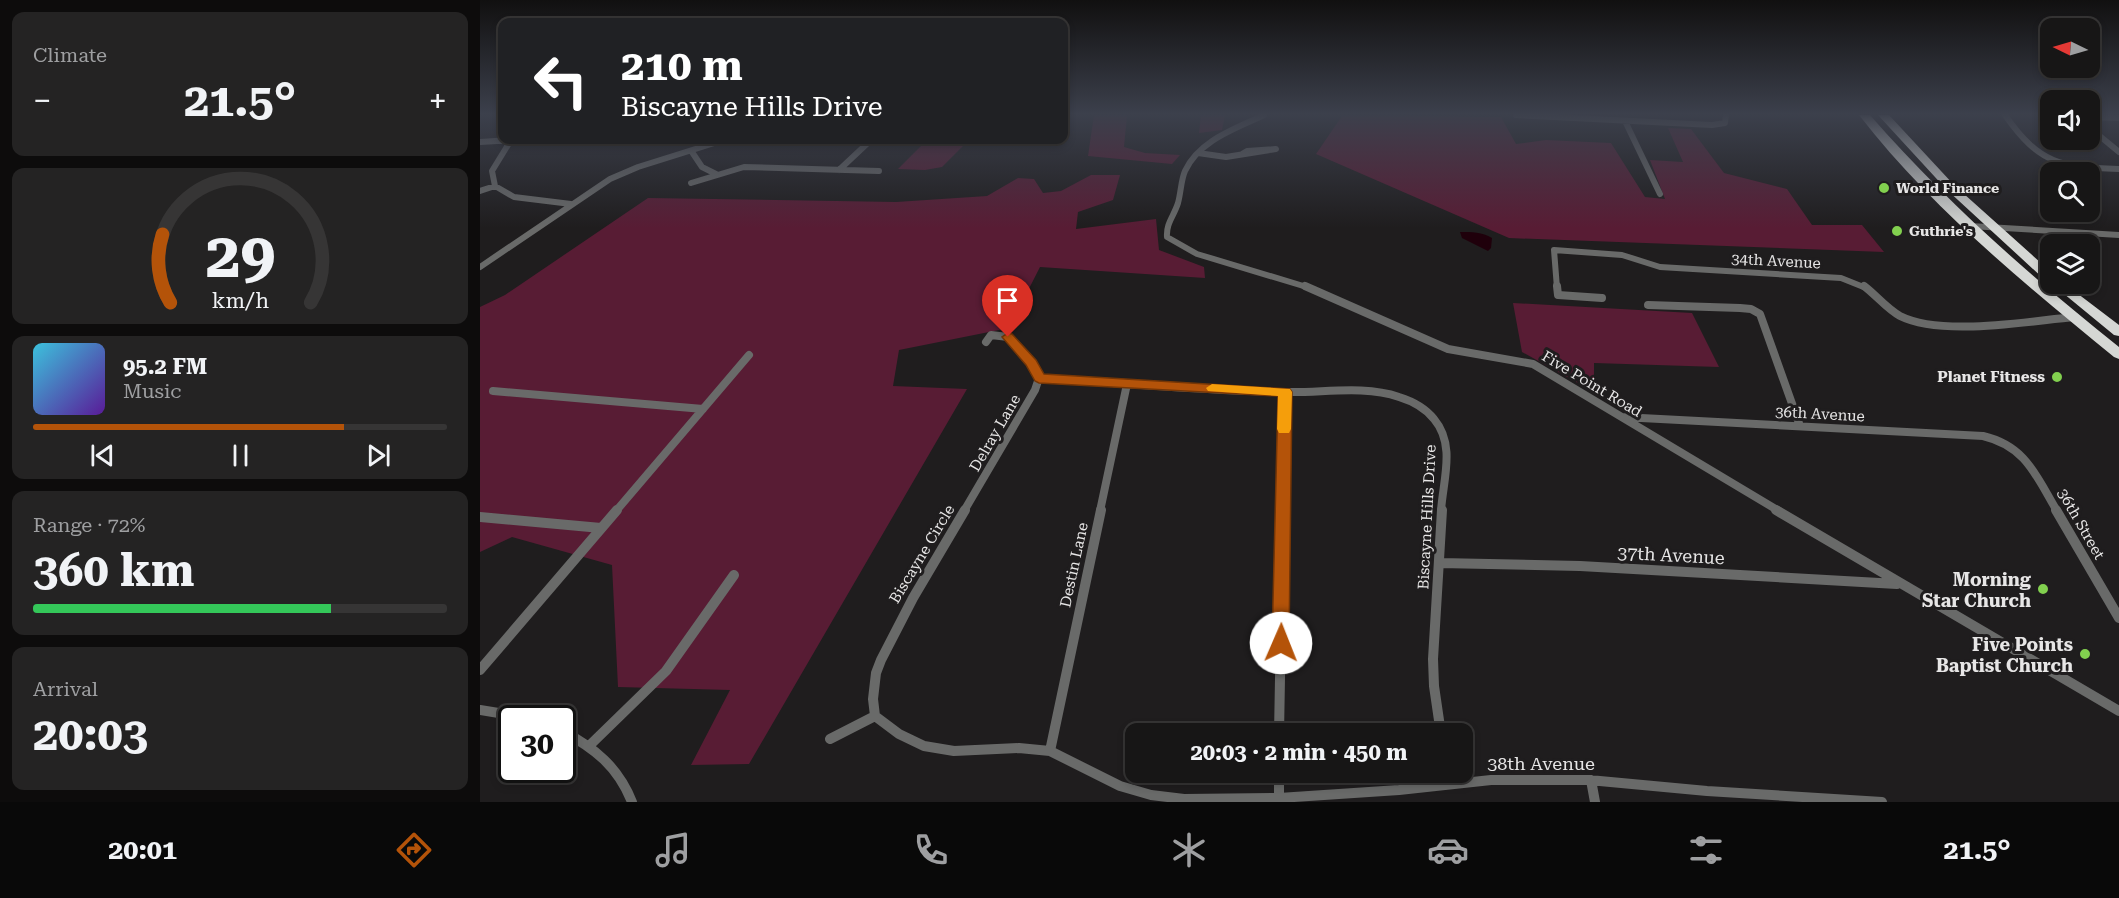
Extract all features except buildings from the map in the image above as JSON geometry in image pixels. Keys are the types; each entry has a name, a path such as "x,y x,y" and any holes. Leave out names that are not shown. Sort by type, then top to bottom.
{"highway":[{"path":"1896,152 1969,226 2119,354"},
{"path":"1916,152 2040,268"},
{"path":"2071,294 2119,332"},
{"path":"2075,317 2087,320 2119,342"}],"street":[{"path":"495,186 492,171 503,152"},
{"path":"480,267 571,204 617,176 660,160 690,152"},
{"path":"692,152 702,167 716,174"},
{"path":"839,170 858,152"},
{"path":"1198,153 1226,157 1255,152"},
{"path":"1640,152 1660,194"},
{"path":"2036,152 2046,160 2074,167 2119,169"},
{"name":"Five Point Road","path":"1198,153 1185,171 1178,204 1166,227 1167,237 1177,245 1197,254 1311,288 1448,349 1533,364 1900,584 2119,711"},
{"path":"692,183 744,167 879,171"},
{"path":"480,191 495,186 514,197 571,204"},
{"path":"1969,226 2119,235"},
{"name":"34th Avenue","path":"1602,298 1558,295 1554,250 1622,255 1660,267 1841,278 1863,285 1899,315 1923,324 1966,326 2075,317"},
{"path":"1648,305 1751,309 1760,314 1800,426"},
{"path":"986,342 991,336 1008,337 1032,363 1039,378"},
{"path":"480,670 750,355"},
{"name":"Biscayne Hills Drive","path":"1039,378 1285,392 1343,390 1377,393 1399,397 1418,406 1433,418 1444,434 1448,450 1443,485 1433,659 1439,723"},
{"name":"Delray Lane","path":"972,500 1035,390 1039,378"},
{"name":"Destin Lane","path":"1050,751 1127,384"},
{"path":"493,391 703,409"},
{"path":"1279,723 1285,392"},
{"name":"36th Avenue","path":"1621,417 1974,435 2001,441 2014,448"},
{"name":"36th Street","path":"2014,448 2030,465 2119,618"},
{"name":"Biscayne Circle","path":"875,716 873,699 876,673 899,624 972,500"},
{"path":"480,517 601,528"},
{"name":"37th Avenue","path":"1440,563 1580,566 1900,584"},
{"path":"590,745 666,671 734,575"},
{"path":"480,710 498,713"},
{"path":"830,739 875,716"},
{"name":"38th Avenue","path":"875,716 899,734 924,746 954,751 1019,748 1050,751 1119,786 1151,795 1184,799 1279,798 1399,790 1428,783"},
{"path":"576,738 590,745 614,770 632,802"},
{"name":"38th Avenue","path":"1473,779 1591,780 1718,792 1881,802"},
{"path":"1591,780 1595,802"},
{"path":"1279,783 1279,798"}],"shaded area":[{"path":"915,152 957,152 942,167 925,170 898,169"},
{"path":"1089,152 1180,155 1172,164 1088,156"},
{"path":"1617,152 1645,197 1665,199 1650,160 1683,162 1679,152 1709,152 1724,173 1787,189 1812,225 1862,225 1884,252 1509,238 1316,154"},
{"path":"1091,175 1120,175 1113,200 1078,212 1076,229 1156,219 1159,250 1204,267 1205,278 1040,267 1009,328 899,350 893,386 967,389 749,764 691,765 730,690 618,687 612,565 512,537 480,552 480,307 505,295 648,198 896,202 987,196 1018,178 1034,179 1043,193 1061,191"},
{"path":"1460,232 1477,233 1492,238 1491,248 1488,251 1462,238"},
{"path":"1513,303 1692,313 1719,367 1594,363 1594,392 1522,352"}],"slow traffic":[{"path":"1212,388 1285,392 1284,429"}],"place":[{"name":"World Finance","path":"1884,188"},
{"name":"Guthrie's","path":"1897,231"},
{"name":"Planet Fitness","path":"2057,377"},
{"name":"Morning Star Church","path":"2043,589"},
{"name":"Five Points Baptist Church","path":"2085,654"}],"route":[{"path":"1008,337 1032,363 1039,378 1285,392 1281,643"}]}
